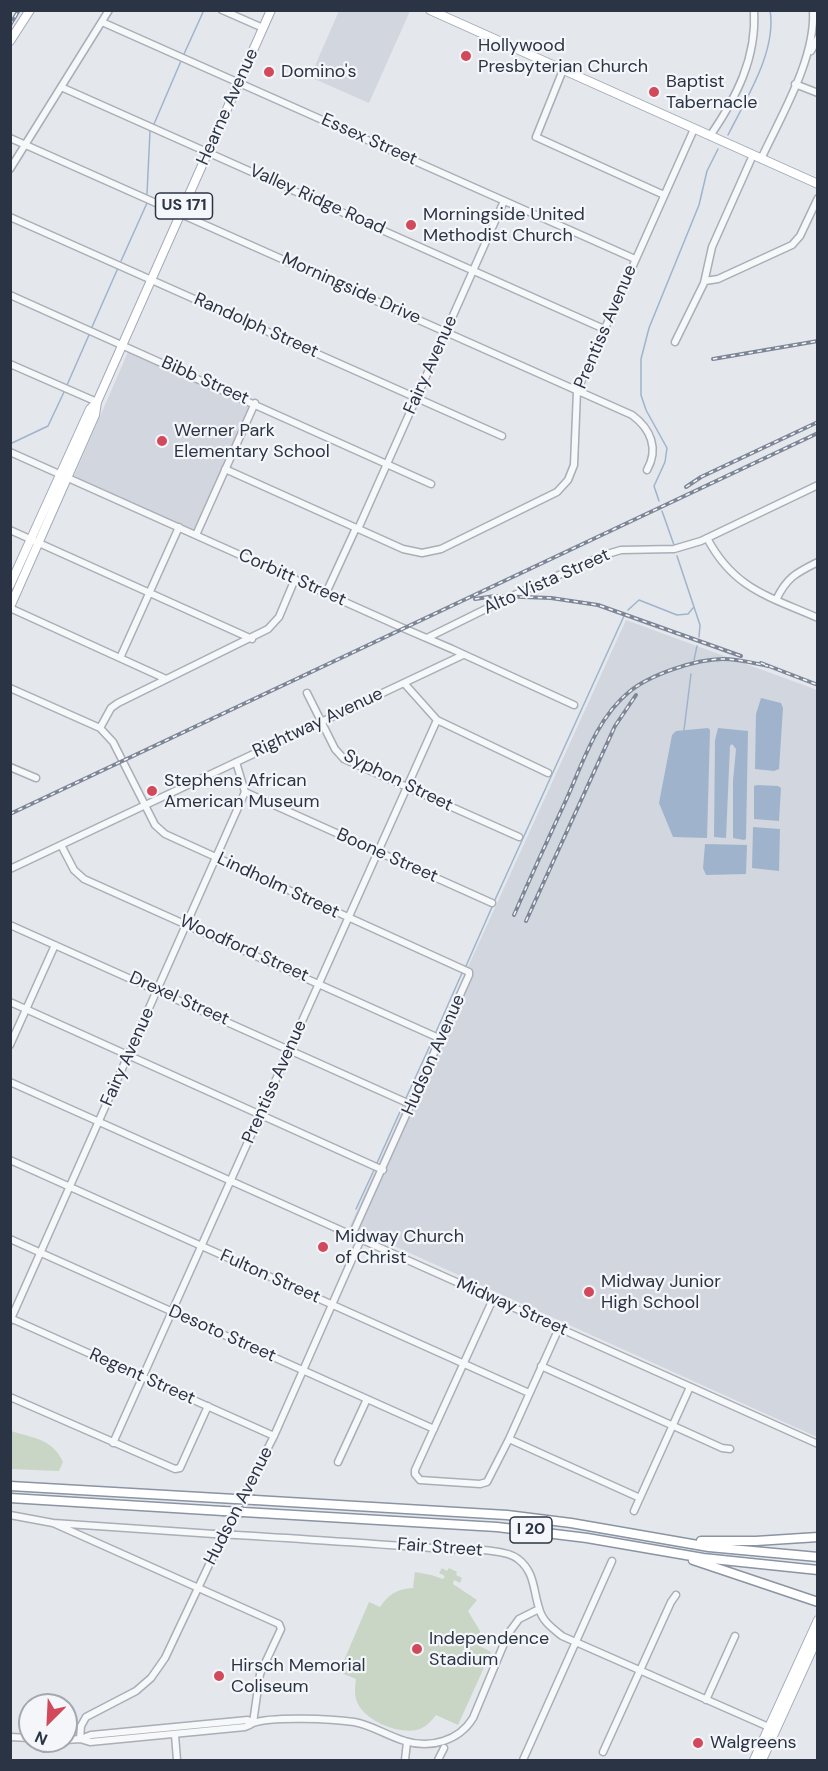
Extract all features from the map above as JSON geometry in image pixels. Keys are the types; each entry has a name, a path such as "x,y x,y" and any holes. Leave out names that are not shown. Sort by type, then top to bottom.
{"highway":[{"name":"I 20","path":"10,1486 507,1515 571,1523 747,1552 818,1557"},
{"name":"I 20","path":"10,1498 497,1527 587,1538 745,1564 818,1570"},
{"path":"678,1542 818,1537"},
{"path":"681,1555 701,1564 818,1602"}],"main road":[{"path":"10,41 30,10"},
{"name":"Hearne Avenue","path":"10,608 90,409 97,402 123,345 271,10"},
{"path":"430,10 818,184"},
{"name":"Hearne Avenue","path":"10,585 35,541"},
{"path":"765,1758 773,1729 818,1620"},
{"path":"754,1761 773,1729 818,1637"}],"street":[{"path":"10,169 109,10"},
{"path":"222,10 263,28"},
{"path":"710,136 732,102 749,61 753,48 754,10"},
{"path":"807,58 814,25 813,10"},
{"name":"Essex Street","path":"102,22 635,259"},
{"path":"675,342 705,281 712,247 818,38"},
{"path":"563,70 536,137 664,195"},
{"path":"795,84 818,93"},
{"name":"Valley Ridge Road","path":"61,87 604,329"},
{"name":"Prentiss Avenue","path":"357,528 403,549 422,553 441,549 552,495 565,484 574,465 577,391 694,129"},
{"name":"Morningside Drive","path":"10,138 624,411 644,426 651,438 653,450 647,470"},
{"path":"705,281 718,279 792,245 800,236 818,198"},
{"name":"Fairy Avenue","path":"326,593 388,463 504,201"},
{"name":"Randolph Street","path":"10,217 502,436"},
{"name":"Bibb Street","path":"10,295 431,483"},
{"path":"10,364 97,402"},
{"path":"196,535 255,403"},
{"name":"Corbitt Street","path":"10,452 574,705"},
{"path":"225,469 357,528"},
{"name":"Alto Vista Street","path":"428,638 512,596 604,555 621,550 674,549 707,538 818,485"},
{"path":"120,658 179,527"},
{"path":"10,530 252,639"},
{"path":"707,538 730,572 750,588 818,618"},
{"path":"776,600 792,576 818,562"},
{"path":"10,688 100,728 111,708 166,679 262,634 274,623 295,579"},
{"path":"10,608 166,679"},
{"name":"Rightway Avenue","path":"10,868 463,655"},
{"path":"404,682 437,720 548,773"},
{"name":"Syphon Street","path":"307,693 335,749 344,759 519,837"},
{"name":"Prentiss Avenue","path":"113,1443 437,720"},
{"name":"Lindholm Street","path":"100,728 110,737 155,825 165,834 469,972"},
{"path":"236,762 244,792"},
{"path":"10,767 36,778"},
{"name":"Fairy Avenue","path":"11,1319 188,924 244,792"},
{"name":"Boone Street","path":"244,792 492,903"},
{"name":"Woodford Street","path":"61,844 74,870 84,879 441,1039"},
{"name":"Drexel Street","path":"10,925 412,1105"},
{"path":"10,1045 55,945"},
{"name":"Hudson Avenue","path":"352,1235 412,1105 469,972"},
{"path":"10,1002 383,1170"},
{"name":"Midway Street","path":"10,1082 818,1444"},
{"name":"Fulton Street","path":"10,1160 530,1393"},
{"name":"Desoto Street","path":"10,1239 434,1429"},
{"name":"Hudson Avenue","path":"80,1739 83,1721 90,1714 130,1695 155,1673 165,1658 274,1436 361,1239"},
{"path":"493,1299 416,1470 417,1478 423,1481 483,1484 490,1478 559,1328"},
{"name":"Regent Street","path":"11,1319 274,1436"},
{"path":"541,1366 722,1448 730,1449"},
{"path":"634,1511 690,1387"},
{"path":"10,1397 171,1468 180,1468 208,1407"},
{"path":"338,1462 367,1399"},
{"path":"509,1439 640,1498"},
{"path":"10,1515 52,1523 279,1624 281,1627 260,1674 253,1723"},
{"name":"Fair Street","path":"52,1523 503,1553 518,1558 529,1570 534,1582 539,1609 549,1626 576,1642 773,1729"},
{"path":"523,1761 612,1561"},
{"path":"603,1752 676,1595"},
{"path":"80,1739 90,1742 175,1735 296,1719 353,1722 372,1727 407,1742 425,1744 447,1740 463,1731 473,1718 508,1634 519,1619 539,1609"},
{"path":"706,1700 735,1636"},
{"path":"80,1739 90,1735 248,1720 253,1723"},
{"path":"175,1735 177,1761"},
{"path":"405,1761 407,1742"},
{"path":"438,1761 444,1748"}],"shaded area":[{"path":"339,11 410,11 369,103 310,77"},
{"name":"Werner Park Elementary School","path":"128,352 251,405 195,531 74,476"},
{"path":"626,620 817,690 817,1437 350,1226"}],"green space":[{"path":"11,1431 42,1440 54,1448 63,1462 59,1471 11,1469"},
{"name":"Independence Stadium","path":"442,1568 447,1571 449,1568 457,1572 456,1575 462,1578 460,1583 454,1580 453,1584 477,1600 468,1611 480,1631 478,1645 491,1652 458,1725 436,1715 422,1728 414,1730 405,1731 386,1726 368,1716 361,1709 355,1696 356,1679 339,1672 369,1602 380,1607 394,1593 413,1588 415,1572 443,1579 445,1576 439,1573"}],"water":[{"path":"761,698 781,703 783,708 779,769 774,771 755,769 756,714"},
{"path":"708,728 710,730 707,838 673,837 659,803 672,735 676,731"},
{"path":"718,728 748,731 746,839 744,840 733,838 733,781 736,749 732,744 730,746 726,838 714,837 715,740"},
{"path":"754,786 781,788 779,821 754,819"},
{"path":"753,827 780,829 779,871 752,868"},
{"path":"705,844 747,845 746,874 706,875 703,868"}],"waterway":[{"path":"184,54 204,10"},
{"path":"728,135 765,58 771,26 770,10"},
{"path":"154,124 181,61"},
{"path":"147,194 150,131"},
{"path":"659,501 654,486 665,462 667,448 646,410 641,395 641,359 649,328 699,205 707,171 718,149"},
{"path":"121,261 147,203"},
{"path":"92,327 118,268"},
{"path":"67,385 89,335"},
{"path":"10,444 48,426 64,392"},
{"path":"662,511 674,545"},
{"path":"677,556 700,625 699,637"},
{"path":"628,610 639,600 677,615 688,614 693,608"},
{"path":"494,902 624,616"},
{"path":"694,660 697,646"},
{"path":"684,730 691,674"},
{"path":"466,966 492,907"},
{"path":"436,1032 462,973"},
{"path":"406,1098 433,1039"},
{"path":"377,1163 403,1105"},
{"path":"356,1209 374,1170"}],"railway":[{"path":"10,25 19,10"},
{"path":"713,359 818,341"},
{"path":"686,487 701,477 818,422"},
{"path":"10,814 818,433"},
{"path":"475,599 495,596 551,598 598,605 741,656"},
{"path":"514,915 592,741 608,714 629,692 660,674 700,662 729,659 768,666"},
{"path":"761,663 818,685"},
{"path":"526,921 615,726 636,695"}],"place":[{"name":"Hollywood Presbyterian Church","path":"466,56"},
{"name":"Domino's","path":"269,72"},
{"name":"Baptist Tabernacle","path":"654,92"},
{"name":"Morningside United Methodist Church","path":"411,225"},
{"name":"Werner Park Elementary School","path":"162,441"},
{"name":"Stephens African American Museum","path":"152,791"},
{"name":"Midway Church of Christ","path":"323,1247"},
{"name":"Midway Junior High School","path":"589,1292"},
{"name":"Independence Stadium","path":"417,1649"},
{"name":"Hirsch Memorial Coliseum","path":"219,1676"},
{"name":"Walgreens","path":"698,1743"}]}
